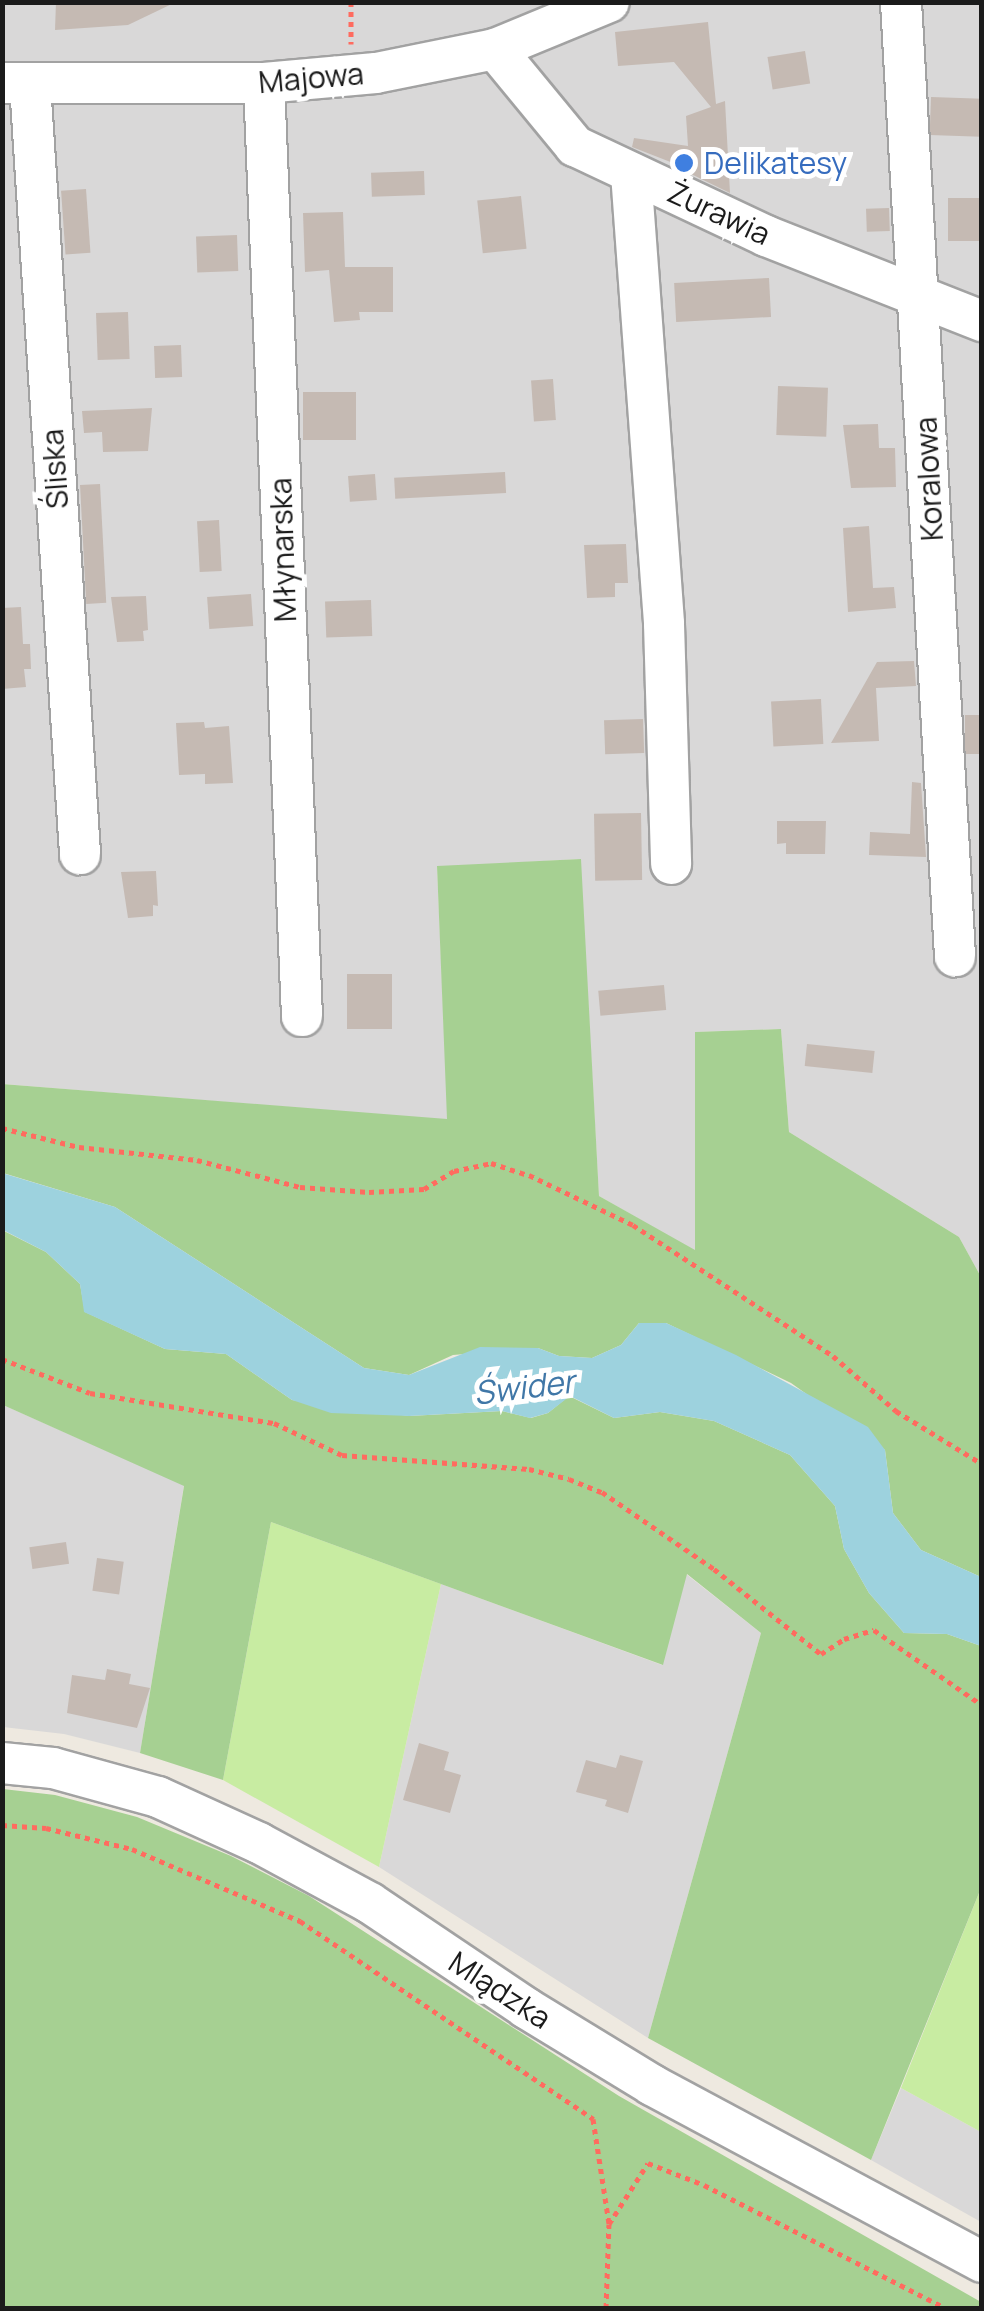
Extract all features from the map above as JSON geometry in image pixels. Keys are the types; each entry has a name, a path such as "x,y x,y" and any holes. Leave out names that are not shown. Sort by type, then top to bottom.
{"street":[{"name":"Majowa","path":"16,84 264,83 376,73 495,48 609,2"},
{"name":"Koralowa","path":"900,2 955,956"},
{"name":"Żurawia","path":"495,48 575,146 766,236 982,321"},
{"name":"Młynarska","path":"264,83 302,1016"},
{"name":"Śliska","path":"16,84 80,854"},
{"path":"632,172 663,605 671,864"},
{"name":"Mlądzka","path":"2,1763 54,1768 158,1797 259,1843 370,1903 526,2008 652,2085 982,2262"}],"path":[{"path":"2,1128 79,1147 197,1160 317,1188 368,1192 424,1190 454,1171 491,1162 633,1225 832,1356 896,1411 982,1464"},
{"path":"2,1359 90,1393 274,1423 342,1455 529,1469 568,1479 602,1492 714,1569 820,1654 844,1638 874,1630 982,1705"},
{"path":"2,1824 46,1828 132,1849 300,1921 593,2119 609,2224 606,2308"},
{"path":"609,2224 648,2163 704,2185 946,2308"}],"shaded area":[{"path":"2,3 981,3 981,1277 959,1237 789,1132 781,1029 695,1032 695,1251 599,1196 580,859 437,867 448,1120 3,1084"},
{"path":"3,1405 184,1485 140,1753 64,1734 3,1727"},
{"path":"686,1574 761,1633 648,2038 379,1867 441,1584 662,1665"},
{"path":"901,2088 981,2132 981,2222 871,2160"}],"green space":[{"path":"581,859 599,1196 695,1250 695,1032 781,1029 789,1132 959,1237 981,1277 981,1577 921,1550 893,1513 885,1450 791,1383 666,1323 639,1323 621,1345 592,1358 559,1356 538,1348 453,1355 409,1375 364,1368 115,1207 3,1173 2,1084 447,1119 437,866"},
{"path":"2,1230 46,1252 80,1284 85,1312 165,1349 226,1354 292,1400 409,1416 502,1411 531,1418 548,1413 569,1396 614,1418 660,1412 714,1421 790,1455 835,1506 844,1549 869,1593 904,1633 947,1634 981,1646 981,1888 871,2160 648,2038 761,1633 687,1574 663,1665 271,1522 223,1780 140,1753 184,1486 3,1405"},
{"path":"271,1522 441,1584 379,1867 223,1780"},
{"path":"3,1789 55,1795 137,1817 231,1856 309,1896 619,2096 981,2302 981,2308 3,2308"},
{"path":"981,1888 981,2132 901,2088"}],"water":[{"name":"Świder","path":"2,1173 115,1207 364,1368 409,1375 480,1347 538,1348 559,1356 592,1358 621,1345 639,1323 666,1323 736,1355 868,1427 885,1450 893,1513 921,1550 981,1577 981,1646 947,1634 904,1633 869,1593 844,1549 835,1506 790,1455 714,1421 660,1412 614,1418 570,1396 548,1413 530,1418 502,1411 409,1416 331,1413 292,1400 226,1354 165,1349 84,1312 80,1284 46,1252 3,1230"}],"building":[{"path":"56,2 176,2 128,25 55,30"},
{"path":"708,22 716,104 725,101 730,193 691,174 691,170 632,147 634,138 688,146 686,116 711,107 674,62 618,66 615,32"},
{"path":"805,51 810,84 773,90 767,57"},
{"path":"931,97 982,99 981,137 930,135"},
{"path":"424,171 425,195 372,197 371,173"},
{"path":"86,189 90,253 66,255 61,191"},
{"path":"521,196 527,249 483,253 477,201"},
{"path":"948,198 982,198 982,241 948,241"},
{"path":"889,208 890,231 867,232 866,209"},
{"path":"343,212 345,267 393,267 393,312 359,312 360,320 334,322 329,270 305,272 303,213"},
{"path":"237,235 238,271 197,272 196,236"},
{"path":"769,278 771,317 676,322 674,283"},
{"path":"128,312 130,359 98,360 96,313"},
{"path":"181,345 182,377 155,378 154,346"},
{"path":"553,379 556,420 534,421 531,381"},
{"path":"778,386 828,388 826,437 776,435"},
{"path":"303,392 356,392 356,440 303,440"},
{"path":"152,408 148,451 103,452 102,432 84,433 82,411"},
{"path":"878,424 879,448 895,448 896,487 851,488 843,425"},
{"path":"505,472 506,493 395,499 394,478"},
{"path":"375,474 377,500 350,502 348,476"},
{"path":"100,484 106,603 86,604 80,485"},
{"path":"219,520 222,571 200,572 197,521"},
{"path":"869,526 873,588 894,587 896,608 848,612 843,528"},
{"path":"626,544 628,583 615,583 615,597 587,598 584,545"},
{"path":"251,594 253,626 209,629 207,597"},
{"path":"146,596 148,630 143,631 144,641 117,642 111,597"},
{"path":"371,600 372,636 326,638 325,602"},
{"path":"21,607 23,644 30,644 31,669 24,669 26,687 2,689 2,608"},
{"path":"914,661 916,686 876,688 879,741 831,743 877,662"},
{"path":"821,699 823,744 773,747 771,702"},
{"path":"965,715 982,715 982,754 965,754"},
{"path":"643,719 644,753 605,754 604,720"},
{"path":"204,722 205,728 229,726 233,783 205,784 205,774 179,775 176,723"},
{"path":"912,782 921,783 926,857 869,855 870,832 910,834"},
{"path":"641,813 642,880 595,881 594,814"},
{"path":"777,821 826,821 825,854 786,854 786,843 777,844"},
{"path":"156,871 158,906 153,905 153,916 128,918 121,872"},
{"path":"347,974 392,974 392,1029 347,1029"},
{"path":"664,985 666,1010 600,1016 598,991"},
{"path":"807,1044 875,1051 872,1073 805,1066"},
{"path":"66,1542 69,1564 32,1569 29,1547"},
{"path":"97,1558 124,1562 119,1594 92,1591"},
{"path":"107,1669 131,1674 129,1684 150,1688 137,1728 67,1713 72,1675 105,1680"},
{"path":"419,1743 449,1752 444,1770 461,1775 450,1813 403,1800"},
{"path":"620,1755 643,1761 628,1813 605,1806 607,1800 576,1792 586,1760 616,1768"}],"place":[{"name":"Delikatesy","path":"684,163"}]}
